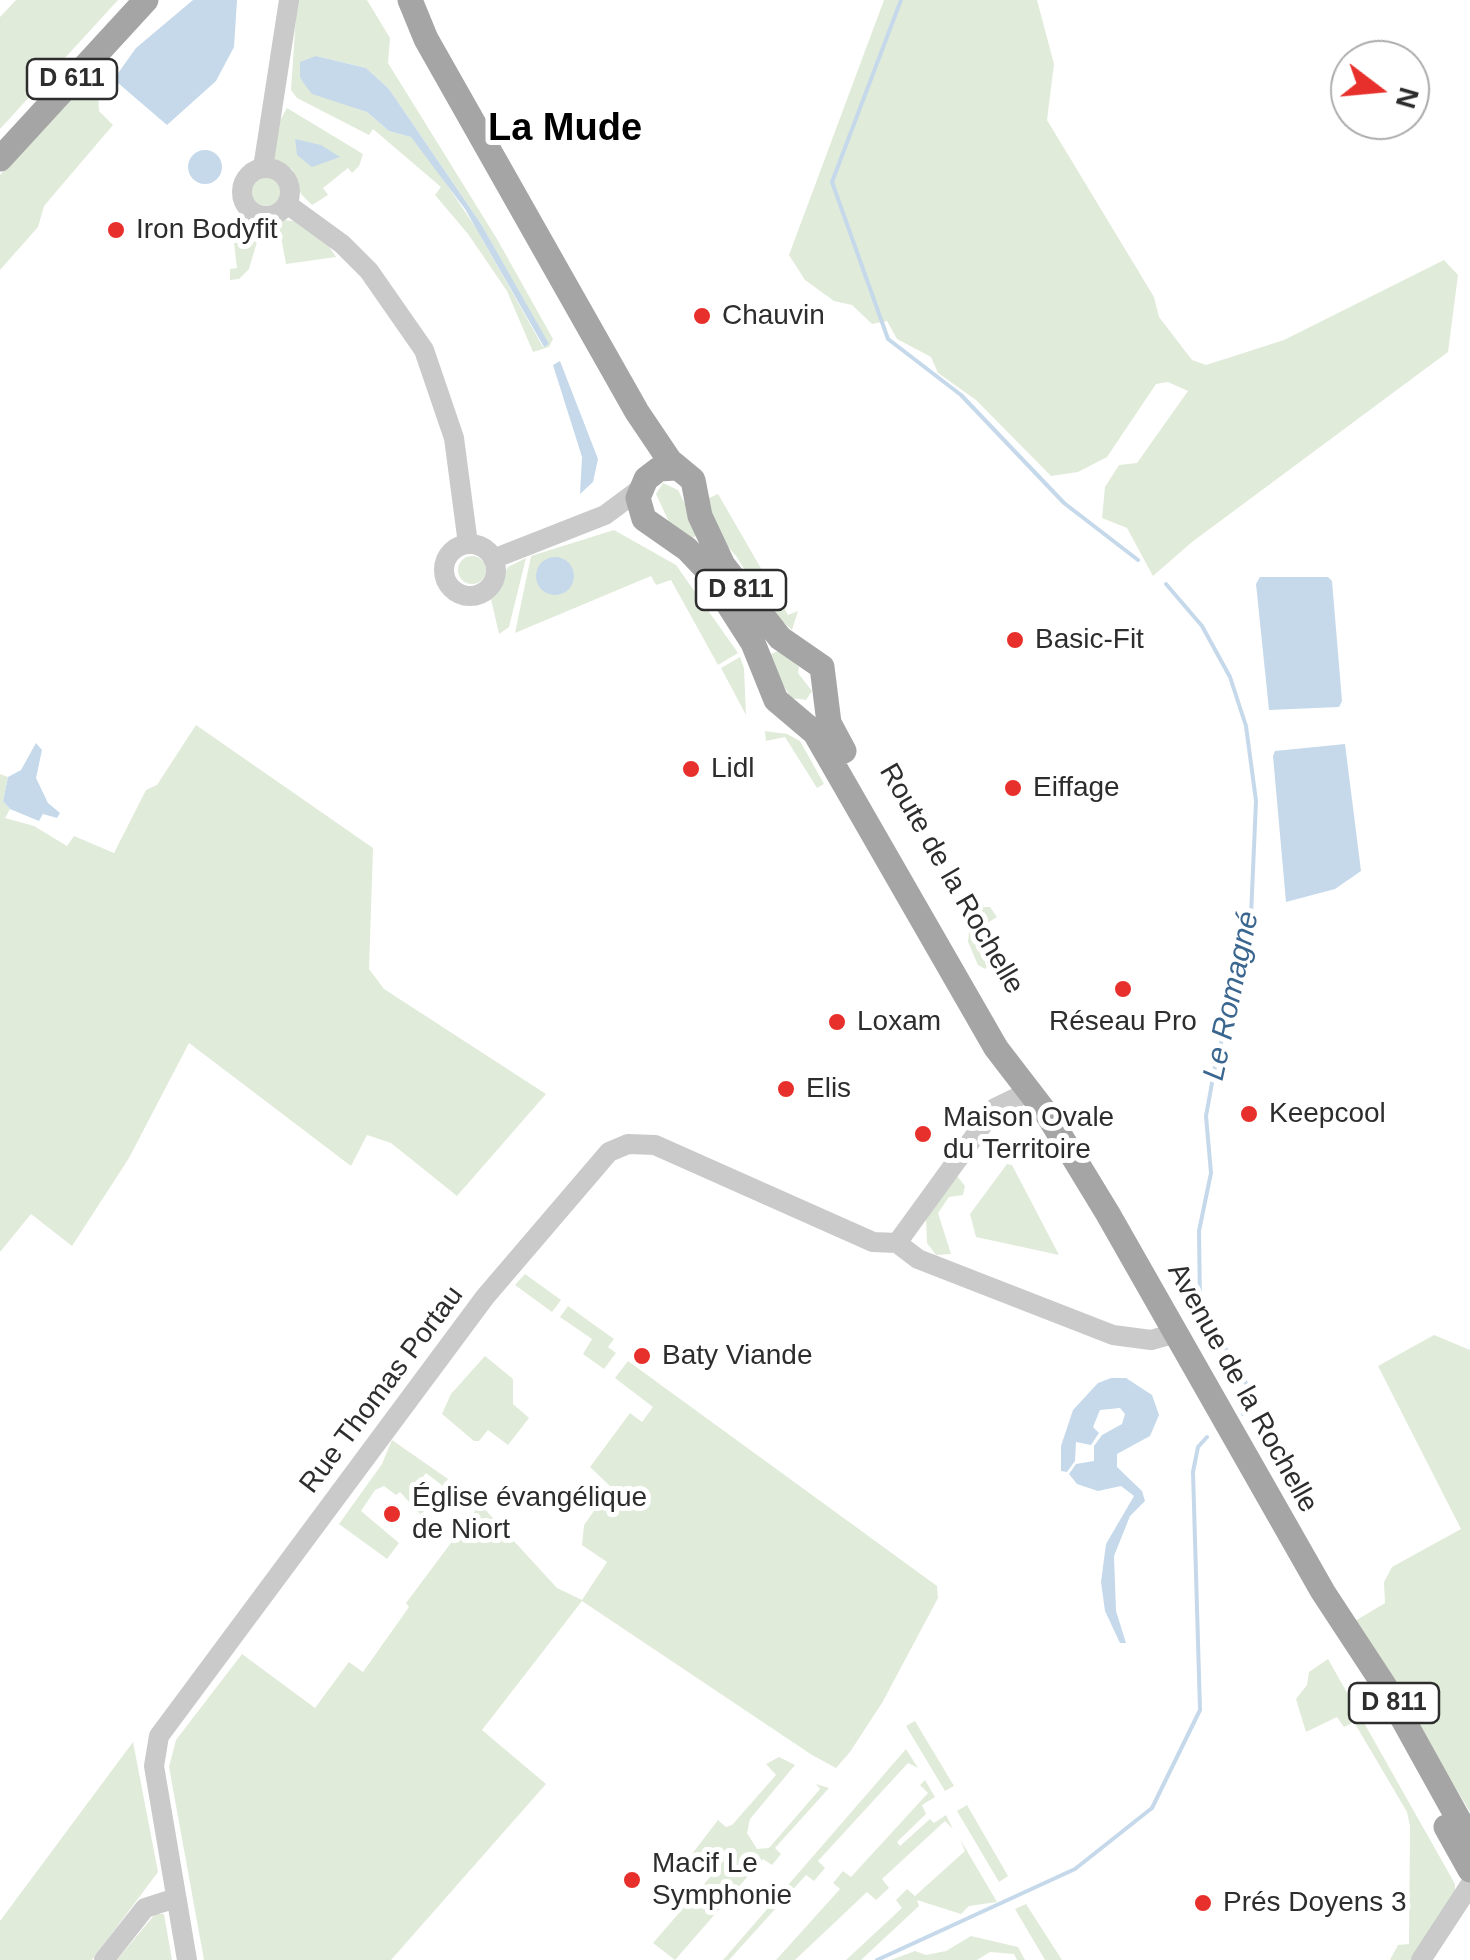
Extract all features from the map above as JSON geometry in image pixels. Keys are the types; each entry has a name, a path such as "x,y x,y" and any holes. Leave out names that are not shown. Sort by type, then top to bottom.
{"main road":[{"name":"D 611","path":"0,146 131,0"},
{"name":"D 611","path":"0,159 146,0"},
{"name":"Route de la Rochelle","path":"396,0 426,39"},
{"name":"Route de la Rochelle","path":"410,0 426,39 637,412 676,468 693,480 711,542 749,601 780,638 822,668 833,731 1013,1046 1028,1092 1032,1123 1147,1304 1173,1334"},
{"name":"Route de la Rochelle","path":"637,412 646,451 639,510 650,525 687,549 705,568 754,642 776,700 796,713 816,734 996,1048 1049,1117 1108,1214"},
{"path":"643,484 659,469 676,468"},
{"path":"796,713 815,708 824,696"},
{"name":"Avenue de la Rochelle","path":"1108,1214 1323,1592 1384,1685 1466,1829"},
{"name":"Avenue de la Rochelle","path":"1323,1592 1370,1692 1470,1870"}],"street":[{"path":"287,204 270,216 257,214 247,206 244,182 263,168 289,0"},
{"path":"263,168 278,171 288,182 287,204"},
{"path":"287,204 342,244 369,271 424,350 454,438 468,544"},
{"path":"494,559 605,515 643,484"},
{"path":"605,515 650,525"},
{"path":"468,544 483,547 494,559 496,574 489,588 475,596 457,593 448,584 444,565 453,550 468,544"},
{"path":"897,1243 995,1108 1028,1092"},
{"name":"Rue Thomas Portau","path":"188,1960 154,1766 159,1736 485,1297 602,1158 628,1144 655,1145 872,1242 897,1243 918,1259 1113,1336 1151,1340 1173,1334"},
{"path":"1422,1960 1470,1885"},
{"path":"104,1960 145,1908 176,1898"},
{"path":"1433,1960 1470,1915"}],"green space":[{"path":"16,0 118,0 0,129 0,17"},
{"path":"297,0 367,0 390,38 388,63 497,239 553,339 549,347 533,352 507,291 435,195 441,187 373,129 369,135 297,98 291,90","holes":["316,56 366,68 389,89 481,224 548,345 543,347 476,228 433,164 411,137 389,131 367,112 355,108"]},
{"path":"884,0 1037,0 1054,64 1047,120 1154,297 1159,317 1192,360 1206,365 1284,340 1444,260 1458,275 1448,352 1192,542 1153,576 1127,528 1102,518 1105,487 1119,465 1137,463 1188,391 1168,382 1156,384 1107,457 1078,472 1051,476 976,400 938,373 931,357 897,339 887,321 872,324 852,305 834,301 805,280 789,255"},
{"path":"97,65 99,111 113,125 44,206 38,227 0,270 0,175"},
{"path":"287,108 363,154 352,173 348,168 323,188 328,195 312,205 301,194 292,169 271,159 277,126"},
{"path":"266,176 277,180 281,191 277,202 266,206 255,202 251,191 255,180"},
{"path":"241,218 262,225 249,269 239,279 230,280 230,269 237,268 233,234 215,234"},
{"path":"284,220 294,221 328,245 336,257 286,264 279,226"},
{"path":"663,483 678,490 700,534 688,540 669,522 656,494"},
{"path":"718,494 788,615 798,611 792,630 770,610 736,556 709,525 709,498"},
{"path":"614,530 676,565 738,653 718,665 671,580 656,585 651,576 515,633 531,556"},
{"path":"472,556 482,560 486,570 482,580 472,584 462,580 458,570 462,560"},
{"path":"526,558 509,627 499,634 491,599 508,567"},
{"path":"781,650 799,667 798,673 812,691 806,700 791,698 772,666 768,655"},
{"path":"740,657 744,668 746,715 721,668"},
{"path":"196,725 373,848 369,969 384,989 546,1094 457,1196 391,1143 367,1135 351,1166 189,1043 129,1158 72,1246 31,1214 0,1252 0,774 8,777 3,801 10,809 5,818 34,826 67,846 74,836 114,853 146,790 157,785"},
{"path":"765,731 787,734 800,741 824,784 817,788 785,737 766,741"},
{"path":"990,907 997,917 979,928 994,960 985,969 978,965 968,942 971,911"},
{"path":"1007,1164 1012,1165 1059,1255 976,1237 970,1214"},
{"path":"957,1176 965,1186 963,1195 949,1197 938,1213 951,1254 936,1255 927,1243 926,1219"},
{"path":"525,1274 561,1300 552,1312 515,1285"},
{"path":"568,1306 614,1339 608,1347 616,1353 604,1369 583,1354 592,1339 560,1317"},
{"path":"1434,1335 1470,1350 1470,1812 1355,1621 1385,1603 1384,1582 1392,1567 1461,1529 1378,1366"},
{"path":"485,1356 513,1379 513,1404 529,1418 508,1445 488,1430 479,1441 474,1441 442,1414 451,1394"},
{"path":"628,1361 937,1586 938,1598 882,1703 850,1752 836,1768 812,1755 582,1601 482,1730 546,1784 391,1960 204,1960 169,1767 176,1740 242,1654 315,1708 349,1662 363,1672 409,1607 406,1603 480,1504 557,1588 582,1600 607,1562 582,1545 584,1525 611,1487 590,1467 630,1413 642,1422 653,1407 615,1378"},
{"path":"392,1440 448,1479 443,1486 426,1473 417,1484 434,1498 421,1515 400,1492 396,1495 384,1486 375,1490 361,1511 399,1543 387,1559 339,1524 382,1464"},
{"path":"1328,1659 1455,1884 1455,1893 1412,1960 1390,1960 1398,1945 1409,1944 1407,1812 1354,1722 1344,1727 1337,1717 1306,1732 1296,1699 1307,1685 1309,1672"},
{"path":"915,1721 954,1786 945,1791 906,1726"},
{"path":"133,1742 158,1872 92,1960 0,1960 0,1921"},
{"path":"906,1749 918,1768 908,1763 818,1861 825,1868 814,1881 806,1875 729,1960 723,1960"},
{"path":"779,1757 795,1765 750,1819 747,1833 757,1849 769,1848 820,1789 816,1784 829,1788 775,1848 781,1854 772,1865 763,1859 675,1960 653,1943 711,1876 692,1854 718,1820 726,1827 732,1825 776,1775 766,1764"},
{"path":"925,1780 935,1797 922,1805 926,1814 897,1842 900,1846 930,1819 934,1823 946,1815 953,1829 945,1821 882,1879 889,1888 876,1900 867,1892 795,1960 776,1960 840,1889 833,1883 843,1871 851,1877 928,1793 920,1785"},
{"path":"967,1805 1008,1876 999,1882 957,1811"},
{"path":"960,1839 997,1902 969,1906 961,1914 917,1900 919,1906 861,1960 846,1960 902,1908 896,1900 907,1889 915,1896 965,1851"},
{"path":"1026,1904 1062,1960 1045,1960 1015,1909"},
{"path":"155,1914 164,1914 172,1960 117,1960"},
{"path":"971,1936 1018,1947 1025,1960 1017,1960 1014,1954 990,1952 977,1960 891,1960 915,1951 926,1955 946,1951"}],"water":[{"path":"193,0 237,0 234,47 216,81 167,125 118,83 116,76 136,48"},
{"path":"316,56 366,68 389,89 481,224 549,344 544,347 465,209 411,137 389,131 367,112 312,94 300,77 300,62"},
{"path":"295,139 321,145 340,157 312,167 297,155"},
{"path":"205,150 217,155 222,167 217,179 205,184 193,179 188,167 193,155"},
{"path":"560,361 598,459 593,482 580,494 582,457 553,365"},
{"path":"555,557 569,562 574,576 569,590 555,595 541,590 536,576 541,562"},
{"path":"1260,577 1328,577 1332,581 1342,701 1339,707 1269,710 1256,584"},
{"path":"36,743 42,750 36,778 48,803 60,813 57,818 43,814 39,821 10,809 3,801 8,777 21,770"},
{"path":"1345,744 1361,871 1335,889 1286,902 1273,756 1275,751"},
{"path":"1126,1378 1152,1395 1159,1415 1150,1436 1117,1454 1117,1467 1142,1491 1145,1501 1130,1516 1114,1556 1116,1611 1126,1643 1120,1643 1105,1611 1101,1582 1106,1544 1134,1496 1121,1486 1098,1491 1077,1484 1069,1474 1076,1464 1094,1461 1094,1446 1102,1435 1122,1424 1125,1414 1120,1408 1100,1410 1093,1427 1099,1433 1091,1445 1076,1442 1075,1461 1067,1472 1061,1471 1061,1446 1073,1410 1098,1383"}],"waterway":[{"name":"Le Romagné","path":"901,0 832,182 888,339 961,395 1064,503 1138,560"},
{"name":"Le Romagné","path":"1166,584 1202,626 1230,677 1246,726 1256,801 1250,939 1216,1061 1206,1116 1211,1173 1199,1231 1200,1305 1248,1387 1250,1404 1243,1414"},
{"name":"Le Romagné","path":"877,1960 1075,1869 1152,1808 1200,1710 1193,1472 1198,1447 1207,1437"}],"place":[{"name":"Iron Bodyfit","path":"116,230"},
{"name":"Chauvin","path":"702,316"},
{"name":"Basic-Fit","path":"1015,640"},
{"name":"Lidl","path":"691,769"},
{"name":"Eiffage","path":"1013,788"},
{"name":"Réseau Pro","path":"1123,989"},
{"name":"Loxam","path":"837,1022"},
{"name":"Elis","path":"786,1089"},
{"name":"Keepcool","path":"1249,1114"},
{"name":"Maison Ovale du Territoire","path":"923,1134"},
{"name":"Baty Viande","path":"642,1356"},
{"name":"Église évangélique de Niort","path":"392,1514"},
{"name":"Macif Le Symphonie","path":"632,1880"},
{"name":"Prés Doyens 3","path":"1203,1903"}],"district":[{"name":"La Mude","path":"565,130"}]}
